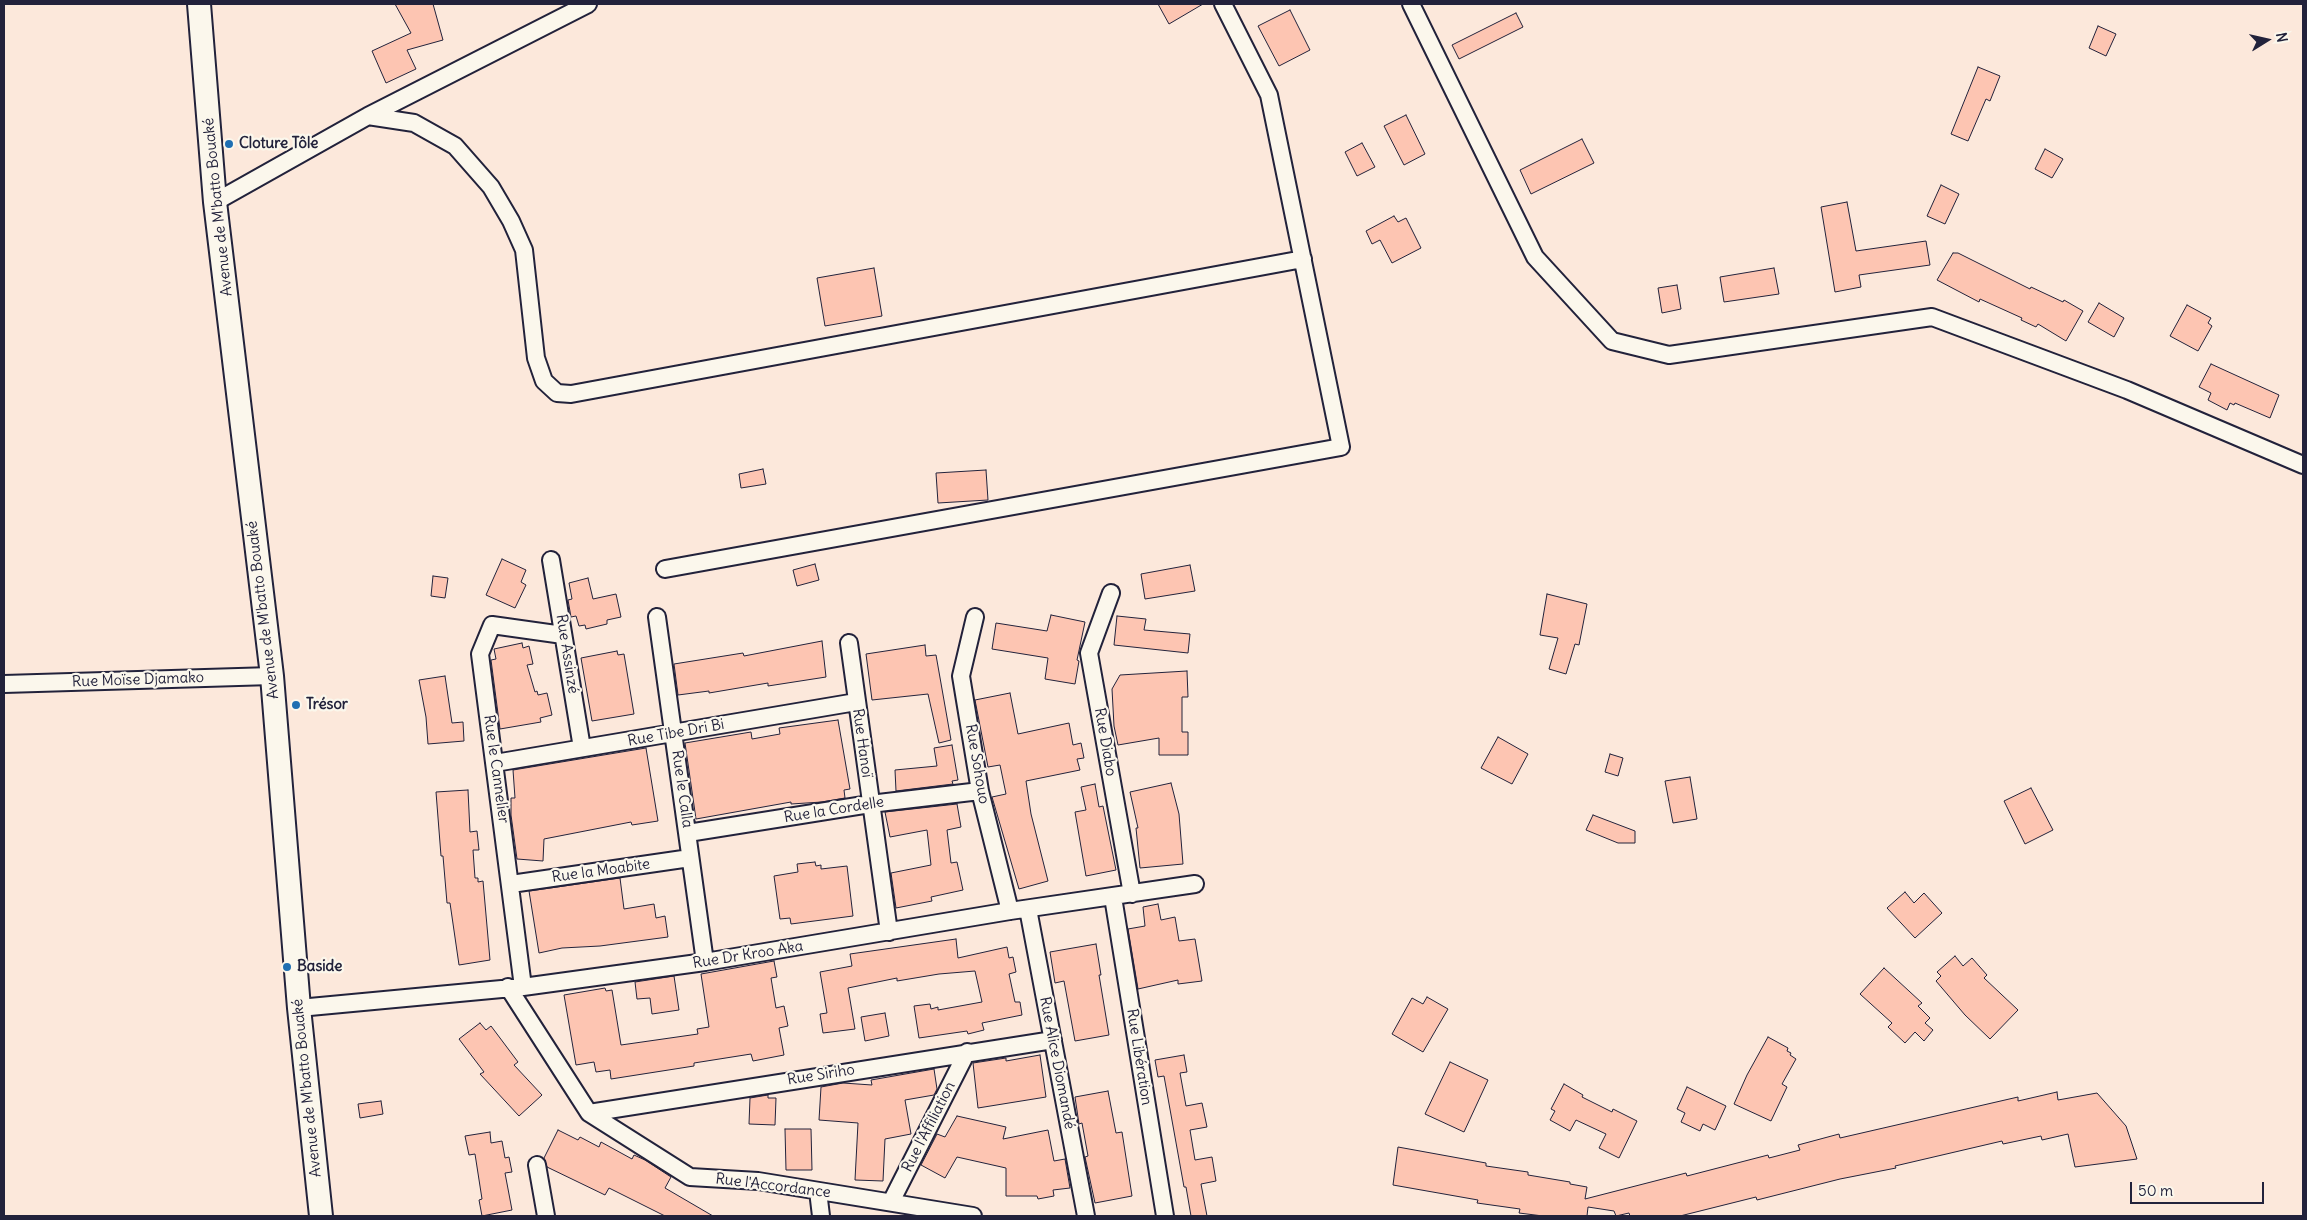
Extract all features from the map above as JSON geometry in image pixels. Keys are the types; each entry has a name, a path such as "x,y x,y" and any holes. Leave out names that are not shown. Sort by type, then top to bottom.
{"street":[{"name":"Avenue de M'batto Bouaké","path":"199,4 215,202 272,676 299,1008 321,1216"},
{"path":"215,202 368,116 588,4"},
{"path":"665,569 1341,447 1269,95 1224,4"},
{"path":"1411,4 1535,257 1612,341 1669,355 1932,317 2127,390 2303,465"},
{"path":"368,116 414,123 447,141 455,146 491,188 511,221 524,250 536,358 544,381 557,393 571,394 1303,259"},
{"name":"Rue Assinzé","path":"551,560 582,748"},
{"name":"Rue Diabo","path":"1111,593 1089,653 1132,894"},
{"name":"Rue le Calla","path":"657,617 705,962"},
{"name":"Rue Sohouo","path":"975,617 961,676 980,791 1010,911"},
{"name":"Rue le Cannelier","path":"516,987 511,884 480,654 492,625 564,635"},
{"name":"Rue Hanoï","path":"849,643 888,932"},
{"name":"Rue Moïse Djamako","path":"4,684 272,676"},
{"name":"Rue Tibe Dri Bi","path":"495,763 856,702"},
{"name":"Rue la Cordelle","path":"688,833 870,804 980,791"},
{"name":"Rue la Moabite","path":"511,884 690,858"},
{"name":"Rue Dr Kroo Aka","path":"299,1008 516,987 705,962 1010,911 1195,884"},
{"name":"Rue Libération","path":"1113,897 1165,1216"},
{"name":"Rue Alice Diomandé","path":"1028,909 1086,1216"},
{"name":"Rue l'Accordance","path":"516,987 589,1112 690,1178 758,1181 973,1216"},
{"name":"Rue Siriho","path":"589,1112 1053,1040"},
{"name":"Rue l'Affiliation","path":"891,1202 967,1052"},
{"path":"537,1165 546,1216"},
{"path":"818,1191 822,1216"}],"building":[{"path":"395,4 433,4 443,40 407,50 416,69 386,83 372,51 411,33"},
{"path":"1158,4 1203,4 1169,24"},
{"path":"1290,10 1310,50 1279,66 1258,26"},
{"path":"1516,13 1523,27 1459,59 1452,45"},
{"path":"2098,26 2116,34 2106,56 2089,48"},
{"path":"1978,67 2000,76 1990,101 1986,99 1968,141 1951,134"},
{"path":"1406,115 1425,154 1404,165 1384,126"},
{"path":"1582,139 1594,163 1531,194 1520,170"},
{"path":"1362,143 1375,167 1357,176 1345,152"},
{"path":"2045,149 2063,159 2052,178 2035,169"},
{"path":"1941,185 1959,194 1945,224 1927,216"},
{"path":"1847,202 1856,251 1926,241 1930,265 1859,275 1861,287 1835,292 1821,207"},
{"path":"1394,216 1398,222 1406,218 1421,248 1392,263 1380,240 1372,244 1366,231"},
{"path":"1953,253 1958,253 2030,289 2031,287 2063,302 2064,300 2083,311 2066,341 2038,324 2036,327 2021,320 2022,318 1980,299 1979,302 1937,280"},
{"path":"874,268 882,316 825,326 817,278"},
{"path":"1774,268 1779,294 1724,302 1720,277"},
{"path":"1677,285 1681,309 1662,313 1658,288"},
{"path":"2099,303 2124,318 2114,337 2088,322"},
{"path":"2187,305 2211,318 2208,323 2212,326 2198,351 2170,336"},
{"path":"2211,364 2279,395 2270,418 2235,403 2234,405 2230,403 2227,410 2208,400 2211,393 2199,387"},
{"path":"763,469 766,484 741,488 739,474"},
{"path":"986,470 988,500 938,503 936,473"},
{"path":"502,559 526,570 521,582 526,585 515,608 486,595"},
{"path":"815,564 819,580 797,586 793,570"},
{"path":"1190,565 1195,591 1145,599 1141,574"},
{"path":"433,576 448,578 445,598 431,596"},
{"path":"588,578 593,599 616,594 621,617 607,620 607,624 586,629 585,625 579,626 576,616 571,617 568,600 572,599 569,583"},
{"path":"1547,594 1587,604 1579,645 1575,644 1566,674 1549,669 1558,638 1540,635"},
{"path":"1051,615 1085,622 1077,660 1079,661 1075,684 1045,679 1048,658 992,649 996,623 1047,631"},
{"path":"1117,616 1146,619 1144,630 1190,634 1188,653 1114,645"},
{"path":"822,641 826,677 768,686 768,683 709,693 709,691 678,695 674,664 743,653 744,656"},
{"path":"522,643 523,648 529,646 533,664 527,665 535,692 537,691 538,695 547,693 552,715 540,718 541,722 500,729 491,660 496,659 494,649"},
{"path":"925,645 926,656 936,655 951,740 939,743 928,694 872,700 866,654"},
{"path":"617,651 618,655 624,654 634,714 592,721 581,658"},
{"path":"1187,671 1188,697 1182,697 1182,732 1188,732 1188,755 1159,755 1159,738 1118,745 1114,726 1112,689 1120,675"},
{"path":"445,676 452,723 463,722 464,741 428,744 426,717 419,680"},
{"path":"1010,693 1018,734 1069,723 1073,745 1081,743 1084,758 1077,759 1080,770 1026,781 1031,814 1048,881 1019,889 992,797 1006,794 1000,765 988,767 975,700"},
{"path":"838,720 850,789 844,790 845,798 822,802 791,804 791,802 696,819 685,743 751,732 752,739 780,734 779,728"},
{"path":"1498,737 1528,754 1512,784 1481,768"},
{"path":"952,745 958,780 952,781 953,784 896,791 895,770 937,766 934,748"},
{"path":"646,748 658,821 632,825 631,822 544,839 543,861 517,859 511,815 511,798 515,798 513,770"},
{"path":"1610,754 1623,758 1618,776 1605,772"},
{"path":"1690,777 1697,819 1673,823 1665,781"},
{"path":"1171,783 1179,814 1183,864 1140,868 1136,828 1138,828 1130,792"},
{"path":"1095,784 1099,807 1103,806 1116,870 1086,876 1075,812 1086,810 1081,787"},
{"path":"2031,788 2053,830 2025,844 2004,801"},
{"path":"468,790 470,832 477,831 479,850 473,850 475,878 478,878 478,882 483,881 490,960 459,965 450,903 447,903 436,792"},
{"path":"957,804 961,827 947,830 951,863 957,862 963,890 931,897 932,901 896,908 891,873 931,865 927,830 890,837 885,812"},
{"path":"1593,815 1635,831 1635,843 1618,843 1586,830"},
{"path":"815,862 816,866 821,865 821,869 847,866 853,916 791,924 790,918 780,919 774,876 798,872 797,864"},
{"path":"620,878 624,909 654,904 656,918 665,916 668,937 600,946 562,948 539,953 529,891"},
{"path":"1905,892 1914,903 1924,893 1942,913 1915,938 1887,908"},
{"path":"1158,904 1161,920 1175,917 1179,941 1195,939 1202,981 1178,984 1178,980 1138,989 1128,929 1145,926 1143,907"},
{"path":"956,939 958,958 1007,947 1009,958 1013,957 1016,972 1009,974 1015,1002 1020,1002 1022,1015 982,1023 984,1030 968,1034 967,1031 919,1038 914,1006 930,1004 931,1009 938,1007 938,1010 982,1002 975,971 939,974 897,981 897,978 848,988 855,1029 823,1033 820,1014 827,1013 820,972 852,966 850,954"},
{"path":"1096,944 1109,1035 1075,1041 1064,981 1055,983 1050,952"},
{"path":"1955,956 1963,966 1972,958 1987,975 1984,978 2018,1010 1990,1039 1965,1015 1936,981 1941,976 1937,972"},
{"path":"774,961 777,977 771,978 776,1008 784,1006 788,1026 779,1028 784,1055 753,1061 751,1054 694,1063 694,1066 611,1079 610,1070 596,1072 594,1062 576,1065 564,995 605,988 606,991 612,990 621,1045 698,1034 697,1029 709,1027 701,974"},
{"path":"1884,968 1922,1003 1918,1006 1930,1018 1925,1023 1933,1030 1924,1041 1915,1032 1905,1043 1888,1027 1892,1023 1860,994"},
{"path":"674,976 679,1010 652,1014 650,998 637,999 635,982"},
{"path":"1427,997 1448,1009 1423,1052 1392,1034 1412,998 1423,1004"},
{"path":"885,1013 889,1036 865,1041 861,1017"},
{"path":"480,1023 486,1030 491,1026 518,1062 514,1065 542,1095 519,1116 480,1074 484,1072 459,1039"},
{"path":"1768,1037 1788,1048 1787,1051 1796,1059 1782,1084 1787,1087 1771,1121 1734,1104 1747,1075"},
{"path":"1040,1055 1046,1097 978,1108 973,1063 1006,1058 1006,1061"},
{"path":"1184,1055 1187,1072 1180,1073 1186,1106 1202,1103 1207,1127 1190,1130 1195,1160 1212,1157 1216,1181 1201,1184 1207,1216 1191,1216 1164,1076 1158,1077 1155,1060"},
{"path":"1450,1062 1488,1080 1464,1132 1425,1114"},
{"path":"934,1069 937,1089 934,1095 905,1100 911,1134 885,1139 883,1181 855,1180 858,1123 819,1120 821,1087 843,1083 872,1085 871,1080"},
{"path":"1564,1084 1583,1095 1582,1097 1612,1112 1613,1109 1637,1121 1619,1158 1599,1148 1606,1134 1576,1120 1570,1131 1550,1120 1555,1111 1551,1109"},
{"path":"1687,1087 1726,1106 1715,1130 1703,1124 1700,1131 1681,1122 1685,1113 1677,1109"},
{"path":"1108,1091 1116,1133 1122,1132 1132,1196 1095,1203 1085,1157 1088,1156 1082,1123 1079,1124 1075,1097"},
{"path":"2057,1092 2058,1100 2097,1093 2126,1126 2137,1159 2075,1167 2068,1134 2042,1140 2041,1136 2003,1144 2002,1141 1895,1166 1896,1168 1840,1179 1757,1200 1756,1197 1680,1216 1630,1216 1629,1213 1616,1216 1614,1211 1588,1207 1587,1216 1543,1216 1519,1213 1520,1209 1477,1203 1478,1200 1393,1185 1398,1147 1486,1163 1486,1166 1528,1172 1528,1175 1570,1182 1570,1184 1587,1187 1585,1199 1686,1173 1687,1176 1768,1155 1769,1158 1800,1150 1798,1145 1839,1134 1840,1138 2018,1097 2018,1101"},
{"path":"768,1095 768,1098 776,1098 775,1125 749,1124 750,1098"},
{"path":"381,1101 383,1114 360,1118 358,1104"},
{"path":"957,1116 1006,1127 1003,1139 1048,1130 1054,1161 1065,1159 1070,1188 1053,1190 1054,1196 1038,1199 1037,1196 1006,1196 1006,1168 957,1157 945,1178 921,1165 937,1134 945,1137"},
{"path":"785,1129 811,1129 812,1170 786,1170"},
{"path":"558,1130 578,1140 580,1137 599,1147 601,1142 632,1159 634,1155 645,1160 671,1177 665,1188 713,1216 665,1216 609,1188 605,1195 547,1167 544,1158"},
{"path":"490,1132 491,1143 502,1141 505,1158 509,1157 512,1172 505,1173 512,1210 482,1216 479,1200 482,1199 475,1154 469,1155 465,1136"}],"place":[{"name":"Cloture Tôle","path":"229,144"},
{"name":"Trésor","path":"296,705"},
{"name":"Baside","path":"287,967"}]}
